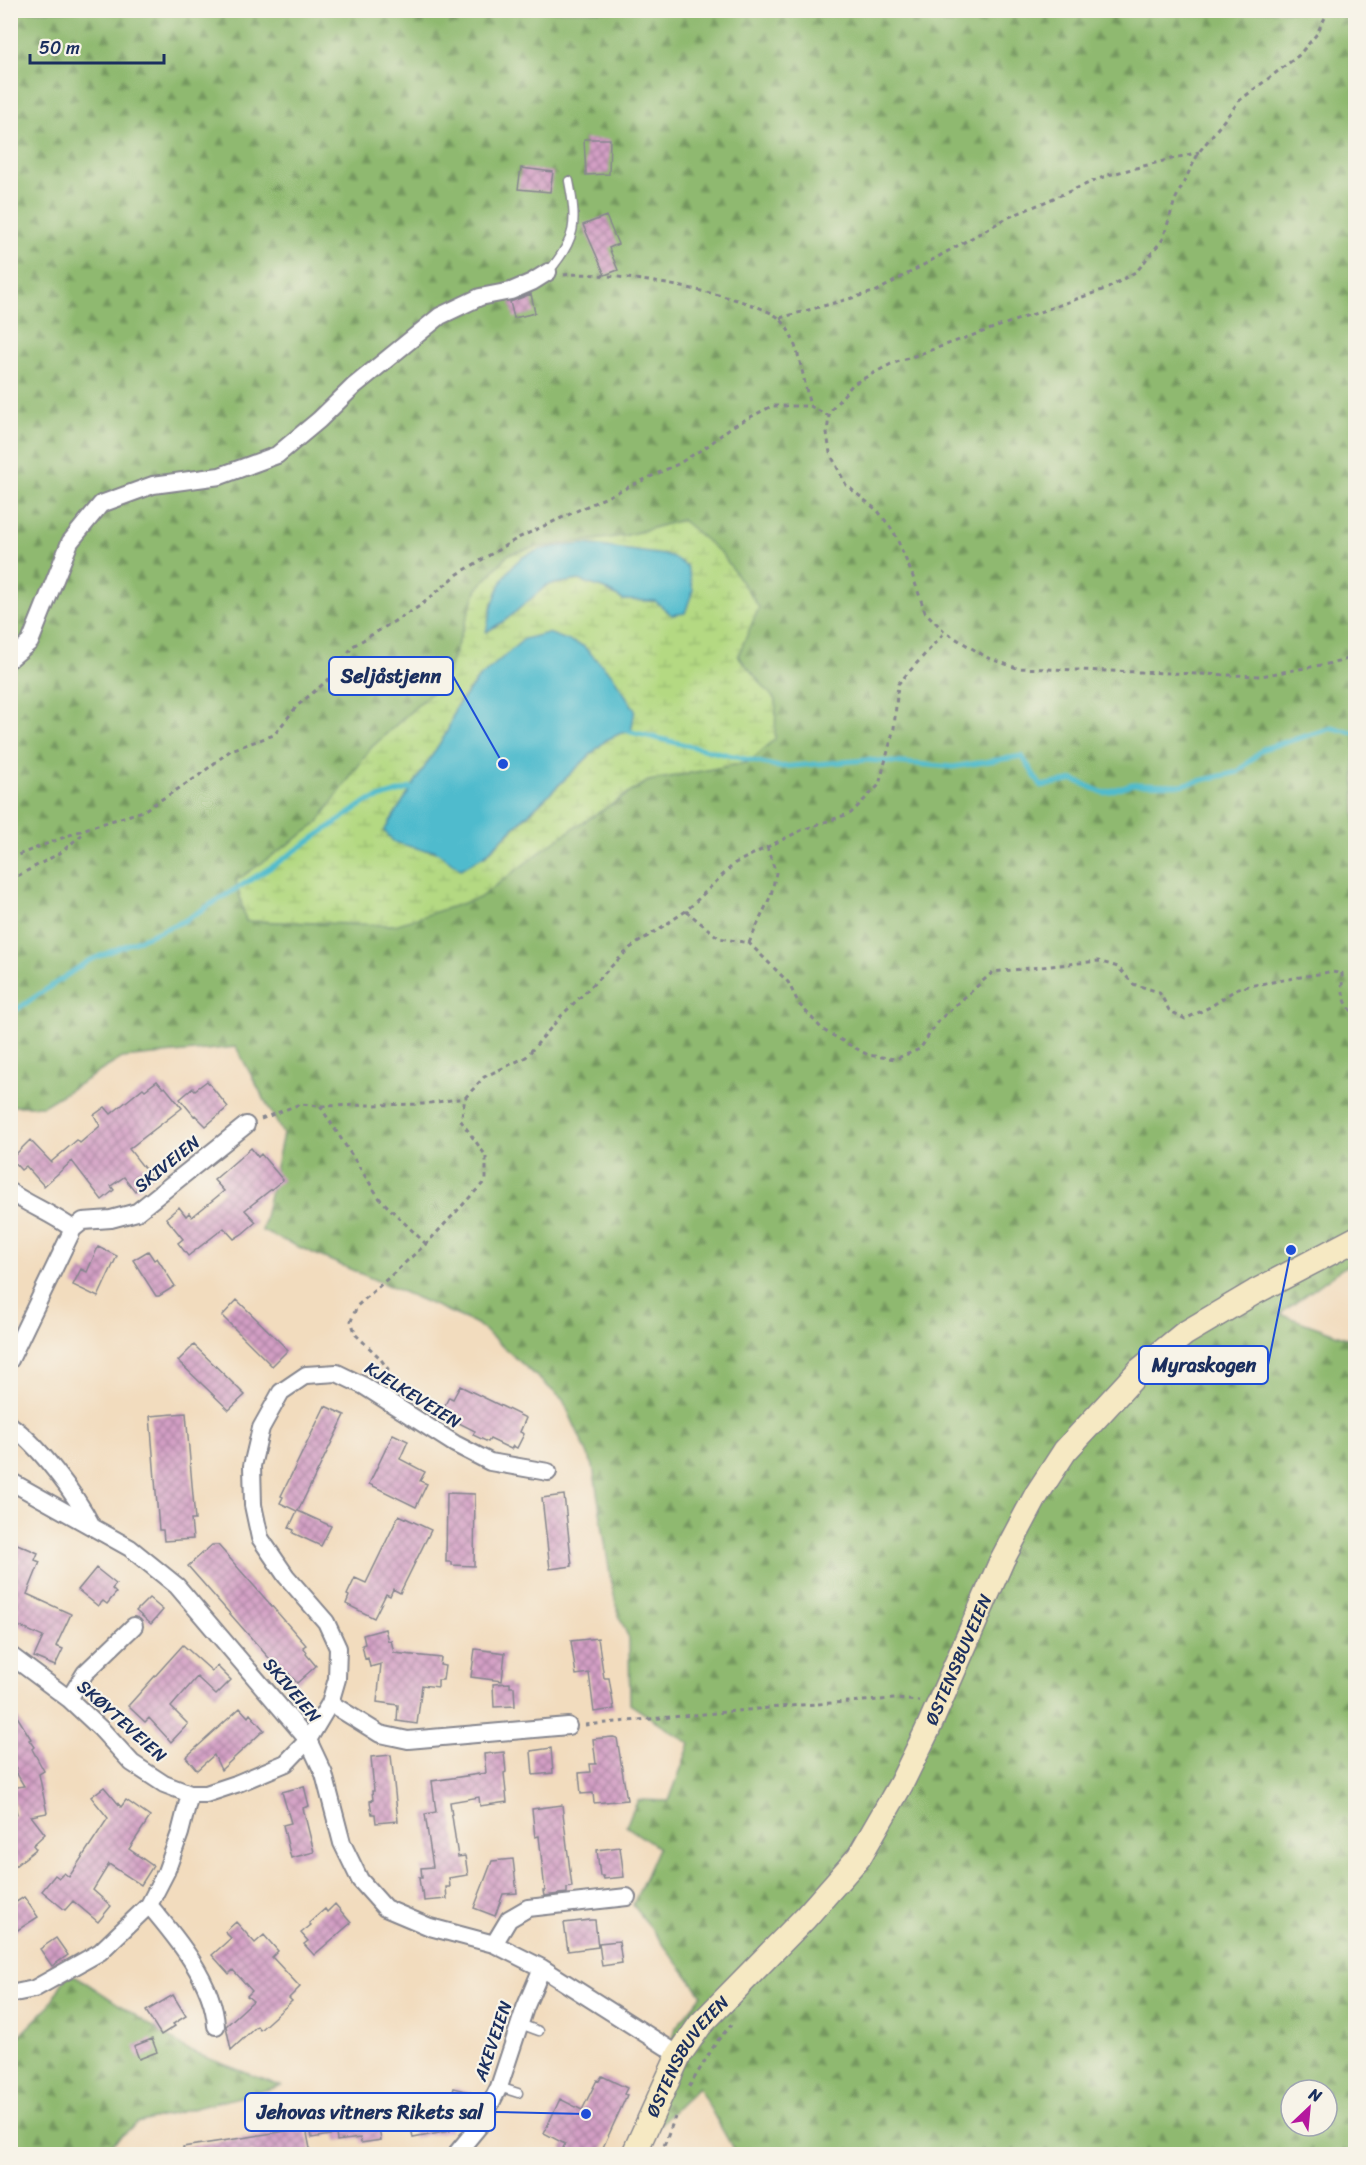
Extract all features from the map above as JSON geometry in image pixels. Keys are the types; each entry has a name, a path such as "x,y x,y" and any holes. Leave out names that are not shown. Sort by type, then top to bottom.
{"main road":[{"name":"ØSTENSBUVEIEN","path":"634,2154 679,2055 700,2025 806,1918 859,1857 901,1784 940,1703 1002,1560 1037,1494 1072,1443 1140,1370 1184,1334 1255,1292 1356,1239"}],"street":[{"path":"10,659 30,642 70,542 101,504 153,484 220,476 277,456 320,420 354,386 440,316 480,297 510,291 548,272"},
{"name":"SKIVEIEN","path":"73,1229 83,1221 111,1219 137,1212 246,1125"},
{"path":"10,1192 73,1229 10,1360"},
{"name":"KJELKEVEIEN","path":"308,1740 330,1703 337,1679 338,1648 327,1622 286,1576 260,1538 253,1505 252,1466 261,1428 280,1392 306,1376 337,1373 364,1386 455,1444 490,1462 548,1472"},
{"path":"10,1425 25,1435 58,1475 92,1527"},
{"name":"SKIVEIEN","path":"10,1481 130,1548 177,1586 308,1740 324,1774 342,1843 360,1880 385,1908 430,1927 494,1944 542,1968 679,2055"},
{"path":"69,1699 85,1673 134,1626"},
{"name":"SKØYTEVEIEN","path":"10,1655 69,1699 132,1762 164,1784 190,1794"},
{"path":"330,1703 380,1734 408,1740 568,1726"},
{"path":"10,1994 34,1989 100,1952 149,1905 166,1872 180,1833 190,1794 206,1794 286,1763 308,1740"},
{"path":"494,1944 509,1919 528,1908 627,1897"},
{"path":"149,1905 171,1931 203,1981 216,2010 216,2026"},
{"name":"AKEVEIEN","path":"456,2154 480,2125 500,2088 520,2024 542,1968"}],"lane":[{"path":"548,272 564,251 574,228 569,182"},
{"path":"520,2024 539,2031"},
{"path":"500,2088 518,2093"}],"path":[{"path":"1329,10 1316,35 1298,56 1240,100 1199,152 1175,200 1163,239 1137,271 1108,288 891,364 853,384 832,409 827,433 830,453 846,485 878,511 894,532 925,612 945,632 988,658 1017,668 1261,676 1338,663 1356,656"},
{"path":"780,318 877,291 1007,218 1108,175 1199,152"},
{"path":"548,272 556,276 578,273 687,288 740,299 780,318 790,333 810,406"},
{"path":"10,858 88,828 143,811 197,777 231,750 274,735 297,706 328,680 352,646 420,606 458,574 518,538 678,464 709,445 731,427 772,406 810,406 830,416"},
{"path":"378,1395 386,1380 388,1369 356,1335 351,1321 357,1306 426,1244 486,1180 486,1156 461,1121 465,1098 484,1077 526,1057 562,1015 630,948 686,911 735,863 802,830 851,813 879,785 894,728 898,684 945,632"},
{"path":"10,880 60,853 88,828"},
{"path":"749,943 771,896 776,873 767,847"},
{"path":"686,911 719,938 749,943 788,982 799,1004 823,1030 868,1055 895,1059 920,1049 938,1021 993,972 1098,961 1119,966 1133,984 1159,992 1169,1010 1185,1019 1210,1007 1238,988 1329,972 1342,973 1342,994 1352,1013 1356,1015"},
{"path":"246,1125 300,1104 320,1106 423,1104 465,1098"},
{"path":"320,1106 380,1199 426,1244"},
{"path":"568,1726 895,1699 940,1703"},
{"path":"684,2095 717,2041 733,2023"},
{"path":"661,2154 676,2115"}],"green space":[{"path":"10,11 1355,11 1355,1259 1280,1314 1355,1341 1355,2154 736,2154 698,2087 660,2124 662,2078 676,2027 702,1995 633,1905 658,1848 626,1826 638,1800 669,1801 690,1744 630,1704 629,1639 618,1613 611,1581 593,1466 563,1400 477,1324 262,1231 283,1134 236,1047 122,1058 43,1106 11,1106","holes":["682,520 738,656 775,701 749,762 648,781 563,835 395,925 246,921 236,881 316,825 371,748 445,680 477,589 509,554 533,548 624,536"]},
{"path":"682,520 722,554 759,607 738,656 776,701 775,739 749,762 648,781 563,835 479,898 395,925 246,921 236,881 316,825 371,748 445,680 477,589 509,554 533,548 624,536","holes":["585,544 685,613 655,601 623,600 605,589 580,580 547,585 507,619 487,632 492,602","478,679 630,731 606,740 485,856 423,850 384,832 447,732 456,706"]},
{"path":"67,1975 76,1976 189,2051 281,2086 137,2123 100,2154 11,2154 11,2044 48,2007"}],"water":[{"path":"585,544 671,556 687,566 693,590 685,613 672,615 655,601 623,600 605,589 579,580 547,585 507,619 486,632 500,585 506,574 523,557 553,547"},
{"path":"548,633 583,646 613,676 635,710 631,732 621,733 606,740 484,856 461,869 434,850 423,850 394,842 384,831 447,732 456,707 478,679 524,639"}],"building":[{"path":"584,139 610,139 609,174 586,175"},
{"path":"521,168 553,172 550,192 518,189"},
{"path":"606,216 618,244 609,248 618,270 605,275 583,225"},
{"path":"531,294 535,313 514,318 510,302"},
{"path":"157,1081 182,1108 129,1149 152,1178 135,1191 124,1177 111,1186 114,1190 102,1200 72,1161 44,1186 26,1166 21,1170 11,1159 30,1140 51,1162 77,1140 80,1143 100,1126 94,1115 105,1107 111,1114 143,1088 145,1090"},
{"path":"207,1081 228,1107 206,1126 180,1099 193,1088 195,1090"},
{"path":"251,1148 258,1157 261,1154 283,1180 245,1210 256,1222 242,1234 234,1239 224,1228 188,1256 178,1243 183,1239 166,1218 179,1207 186,1216 189,1213 192,1217 224,1191 214,1180"},
{"path":"98,1247 117,1256 98,1297 73,1285 81,1269 87,1272"},
{"path":"148,1251 154,1260 157,1258 175,1286 159,1296 156,1296 133,1260"},
{"path":"237,1300 288,1350 272,1366 222,1316"},
{"path":"194,1345 245,1395 229,1410 178,1361"},
{"path":"460,1386 526,1418 520,1432 524,1434 517,1448 513,1446 511,1449 490,1439 488,1442 473,1435 475,1431 453,1420 455,1417 442,1411 449,1397 453,1399"},
{"path":"325,1406 345,1415 298,1511 331,1526 321,1546 293,1533 294,1530 289,1528 297,1511 280,1503 283,1497 281,1496"},
{"path":"186,1413 195,1520 191,1520 193,1539 164,1541 163,1530 159,1530 150,1416"},
{"path":"393,1434 408,1441 400,1459 425,1472 420,1481 427,1484 416,1507 369,1484"},
{"path":"447,1493 475,1494 474,1566 452,1565 452,1562 446,1562"},
{"path":"564,1495 572,1566 550,1569 542,1498"},
{"path":"399,1515 431,1530 400,1593 393,1589 390,1596 386,1594 374,1618 346,1604 349,1596 347,1595 355,1578 366,1583"},
{"path":"15,1543 38,1553 35,1560 40,1562 27,1594 71,1614 56,1646 63,1649 55,1666 34,1657 43,1637 10,1622 10,1553"},
{"path":"212,1545 218,1545 306,1645 303,1647 306,1654 316,1666 297,1683 286,1671 283,1674 188,1566"},
{"path":"96,1568 116,1584 112,1589 116,1593 107,1604 103,1601 98,1606 78,1590"},
{"path":"149,1598 163,1610 151,1624 136,1611"},
{"path":"385,1629 394,1653 441,1658 440,1665 445,1666 443,1680 438,1680 438,1687 422,1685 417,1724 397,1721 398,1705 377,1702 381,1664 370,1667 368,1658 365,1659 362,1645 365,1644 363,1635"},
{"path":"598,1638 604,1678 609,1678 614,1709 594,1712 589,1673 576,1675 571,1641"},
{"path":"183,1645 212,1671 217,1666 231,1680 216,1695 197,1677 171,1707 188,1724 171,1742 149,1718 145,1722 128,1706"},
{"path":"475,1649 505,1653 502,1681 471,1677"},
{"path":"510,1683 510,1687 514,1687 515,1706 494,1707 493,1684"},
{"path":"10,1705 31,1739 29,1740 34,1747 32,1749 44,1771 39,1774 47,1813 31,1816 45,1834 33,1845 36,1849 10,1870 10,1819 17,1814 11,1788 24,1786 10,1757"},
{"path":"240,1708 248,1717 250,1714 264,1730 221,1770 214,1755 197,1770 186,1757"},
{"path":"617,1738 627,1800 594,1803 593,1793 581,1794 579,1773 591,1772 590,1764 596,1764 593,1739"},
{"path":"551,1748 553,1773 533,1775 531,1751"},
{"path":"504,1752 507,1802 480,1806 479,1797 450,1802 458,1857 465,1856 468,1875 449,1878 450,1887 446,1887 447,1899 424,1901 419,1878 422,1878 421,1868 433,1867 425,1814 436,1812 432,1781 486,1773 484,1754"},
{"path":"391,1755 398,1821 376,1823 370,1801 373,1800 372,1791 374,1791 371,1757"},
{"path":"304,1786 309,1806 303,1808 314,1852 291,1858 283,1825 291,1823 282,1792"},
{"path":"104,1787 121,1807 126,1800 150,1817 129,1849 153,1866 141,1885 109,1864 93,1890 111,1906 98,1922 73,1901 65,1910 42,1891 55,1875 59,1878 64,1873 69,1877 108,1818 91,1797"},
{"path":"562,1805 572,1887 567,1888 567,1893 544,1896 539,1836 535,1837 532,1809"},
{"path":"620,1847 624,1877 604,1879 600,1876 597,1850"},
{"path":"513,1859 517,1893 503,1894 495,1916 474,1908 492,1861"},
{"path":"24,1897 38,1917 10,1935 10,1906"},
{"path":"335,1904 351,1923 314,1955 304,1944 308,1941 301,1933 325,1909 327,1912"},
{"path":"595,1920 598,1947 568,1951 564,1923"},
{"path":"236,1922 255,1943 264,1935 278,1951 272,1957 300,1987 289,1998 292,2001 260,2030 257,2026 231,2050 226,2026 253,2001 247,1996 252,1991 233,1970 229,1974 212,1955 231,1938 225,1932"},
{"path":"56,1938 68,1955 52,1966 40,1949"},
{"path":"619,1941 622,1963 602,1966 599,1943"},
{"path":"173,1995 186,2016 161,2035 146,2011"},
{"path":"152,2039 157,2052 139,2059 134,2046"},
{"path":"602,2076 627,2088 624,2094 627,2095 600,2154 570,2154 562,2150 565,2144 544,2133 560,2099 582,2110 597,2080 599,2081"},
{"path":"454,2088 470,2092 466,2109 449,2105"},
{"path":"445,2100 450,2131 413,2138 408,2110 421,2108 420,2104"},
{"path":"376,2111 381,2140 361,2143 360,2138 337,2141 336,2134 312,2138 309,2118 327,2115 328,2119"},
{"path":"306,2128 311,2154 183,2154 183,2147"}],"waterway":[{"path":"631,732 779,767 867,760 953,767 1022,756 1041,786 1074,780 1104,793 1132,784 1181,785 1238,772 1263,749 1332,728 1356,733"},
{"path":"10,1014 88,961 184,921 273,866 366,802 411,788"}],"place":[{"name":"Seljåstjenn","path":"503,764"},
{"name":"Myraskogen","path":"1291,1250"},
{"name":"Jehovas vitners Rikets sal","path":"586,2114"}]}
